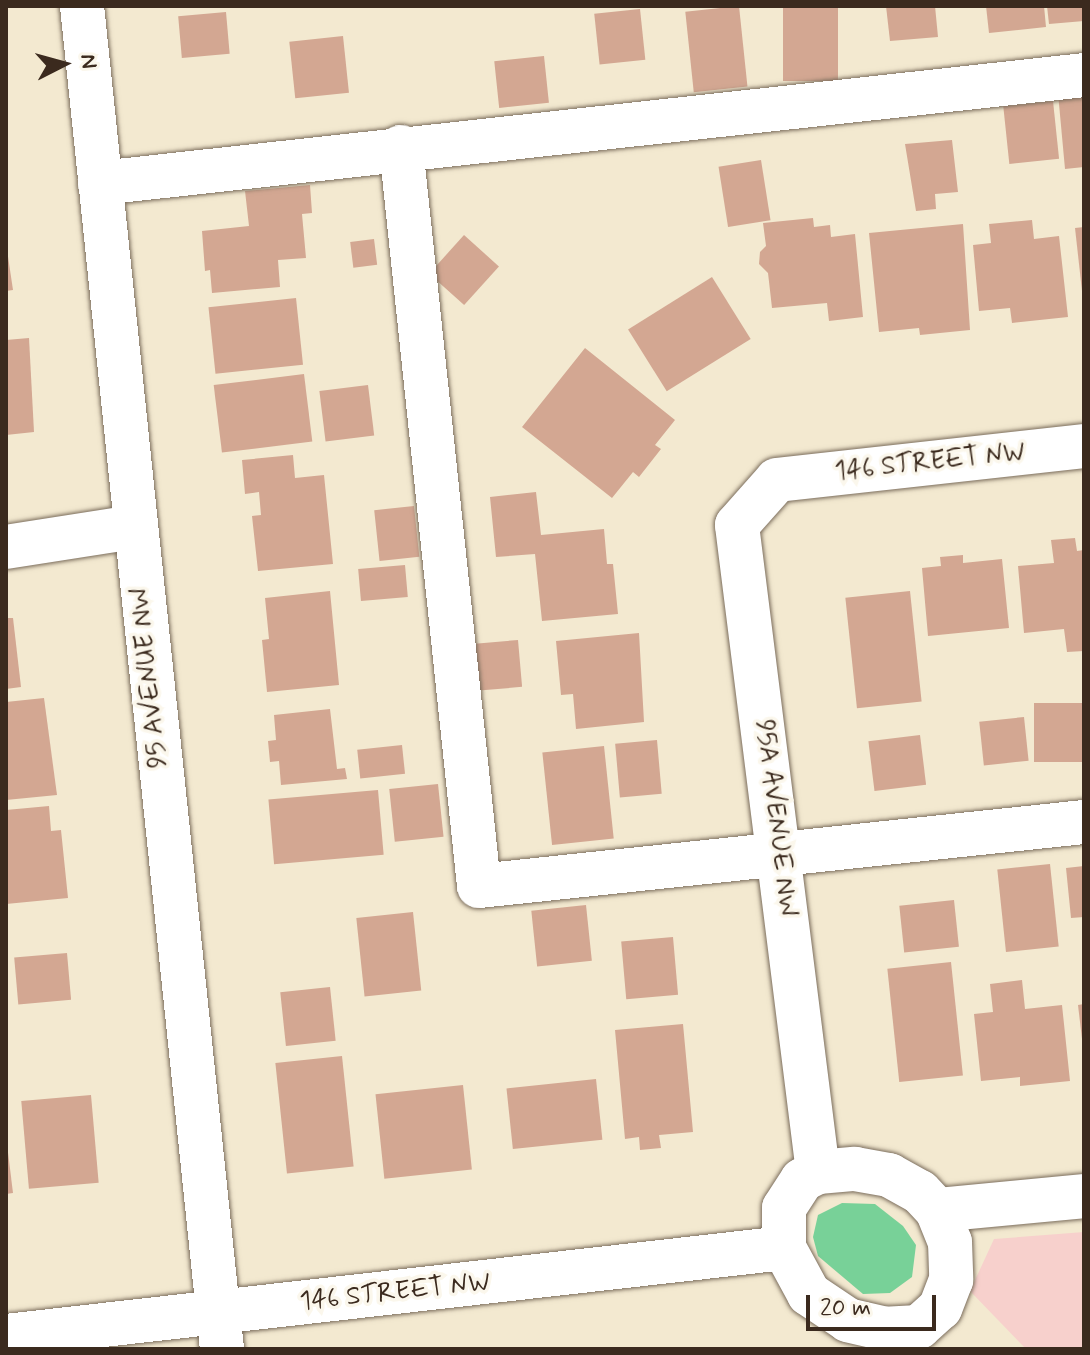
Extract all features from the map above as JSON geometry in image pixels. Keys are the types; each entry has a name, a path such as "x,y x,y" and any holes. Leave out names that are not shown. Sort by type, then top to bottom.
{"street":[{"name":"95 AVENUE NW","path":"82,6 220,1331"},
{"path":"100,183 401,147 1084,75"},
{"path":"401,147 479,886 1084,822"},
{"name":"146 STREET NW","path":"777,480 1084,446"},
{"name":"95A AVENUE NW","path":"777,480 737,525 818,1172"},
{"path":"6,547 134,527"},
{"path":"855,1169 889,1175 920,1192 937,1210 950,1242 951,1280 930,1338 848,1320 809,1294 784,1248 784,1208 802,1180 818,1172 855,1169"},
{"path":"937,1210 1084,1196"},
{"name":"146 STREET NW","path":"6,1336 220,1331 784,1248"}],"shaded area":[{"path":"1084,1232 1084,1349 1026,1349 970,1291 994,1239"}],"green space":[{"path":"842,1203 875,1204 903,1226 916,1245 912,1277 890,1293 863,1294 818,1256 813,1237 818,1215"}],"building":[{"path":"739,6 747,87 694,92 685,12"},
{"path":"783,6 838,6 838,81 783,81"},
{"path":"886,6 935,6 938,37 890,41"},
{"path":"986,6 1044,6 1046,27 989,33"},
{"path":"1047,6 1084,6 1084,21 1049,24"},
{"path":"640,9 645,60 600,65 594,14"},
{"path":"226,12 230,54 182,58 178,16"},
{"path":"343,36 349,93 295,98 289,42"},
{"path":"544,56 549,103 499,108 494,61"},
{"path":"1084,90 1084,167 1065,169 1058,93"},
{"path":"1053,101 1059,159 1009,164 1003,106"},
{"path":"952,140 958,192 935,194 936,209 916,211 905,144"},
{"path":"761,160 771,220 728,227 719,167"},
{"path":"310,185 312,213 302,214 306,258 278,260 280,287 212,293 210,270 205,271 202,231 249,226 245,191"},
{"path":"813,218 814,227 830,225 831,237 855,234 863,317 829,321 827,303 772,308 768,273 759,264 760,252 766,246 763,223"},
{"path":"1032,220 1034,239 1059,236 1068,317 1012,323 1010,308 979,311 973,245 991,243 989,224"},
{"path":"963,224 970,330 920,335 919,328 879,332 869,233"},
{"path":"1084,227 1084,291 1082,291 1075,228"},
{"path":"464,235 499,266 464,305 429,274"},
{"path":"374,239 377,265 353,268 350,242"},
{"path":"6,243 13,290 6,291"},
{"path":"712,277 751,339 667,391 628,329"},
{"path":"296,298 303,365 215,374 208,307"},
{"path":"29,338 34,432 6,435 6,340"},
{"path":"585,348 675,420 655,445 661,449 639,477 633,472 612,498 522,427"},
{"path":"304,374 312,441 222,453 214,385"},
{"path":"368,385 374,436 326,442 319,391"},
{"path":"293,455 295,478 324,475 333,564 258,571 252,516 261,515 259,492 245,494 242,460"},
{"path":"536,492 541,535 604,529 607,564 613,564 618,614 542,621 535,554 496,557 490,497"},
{"path":"414,506 419,557 380,561 374,510"},
{"path":"1075,538 1077,551 1084,550 1084,651 1067,652 1064,629 1024,633 1018,566 1054,563 1051,540"},
{"path":"963,555 963,563 1002,559 1009,628 928,636 922,568 941,566 940,557"},
{"path":"405,565 408,597 361,601 358,569"},
{"path":"330,591 339,685 267,692 262,640 269,639 265,598"},
{"path":"910,591 922,701 857,708 845,598"},
{"path":"6,618 13,618 21,687 6,689"},
{"path":"639,633 644,722 576,729 573,694 561,695 556,641"},
{"path":"518,640 522,687 476,691 472,644"},
{"path":"44,698 57,795 6,800 6,702"},
{"path":"1034,703 1084,703 1084,762 1034,762"},
{"path":"330,709 337,769 345,768 347,779 281,785 279,761 270,762 268,741 276,740 274,715"},
{"path":"1024,717 1029,761 984,765 979,722"},
{"path":"920,735 926,785 874,791 868,741"},
{"path":"657,740 662,794 620,797 615,744"},
{"path":"402,745 405,774 360,779 357,750"},
{"path":"604,746 614,838 552,845 542,752"},
{"path":"438,784 444,837 395,842 389,789"},
{"path":"378,790 384,855 274,864 268,800"},
{"path":"49,806 51,831 61,830 68,898 6,904 6,810"},
{"path":"1050,864 1059,947 1006,952 997,870"},
{"path":"1084,866 1084,917 1071,918 1066,868"},
{"path":"954,900 959,947 904,952 899,906"},
{"path":"586,905 592,961 537,966 531,911"},
{"path":"413,912 421,991 365,997 356,918"},
{"path":"673,937 678,995 626,999 621,942"},
{"path":"67,953 71,1000 18,1004 14,958"},
{"path":"951,962 963,1075 899,1082 887,969"},
{"path":"1022,980 1025,1009 1062,1005 1070,1081 1020,1086 1020,1077 981,1081 974,1014 993,1012 990,984"},
{"path":"330,987 336,1041 286,1046 280,992"},
{"path":"1084,1004 1084,1039 1082,1039 1078,1005"},
{"path":"683,1024 693,1132 659,1135 661,1148 640,1150 639,1137 625,1139 615,1030"},
{"path":"342,1056 354,1166 287,1173 275,1063"},
{"path":"596,1079 602,1140 513,1149 506,1088"},
{"path":"463,1085 472,1170 384,1179 375,1094"},
{"path":"91,1095 99,1183 29,1189 21,1101"},
{"path":"6,1136 13,1193 6,1194"}]}
